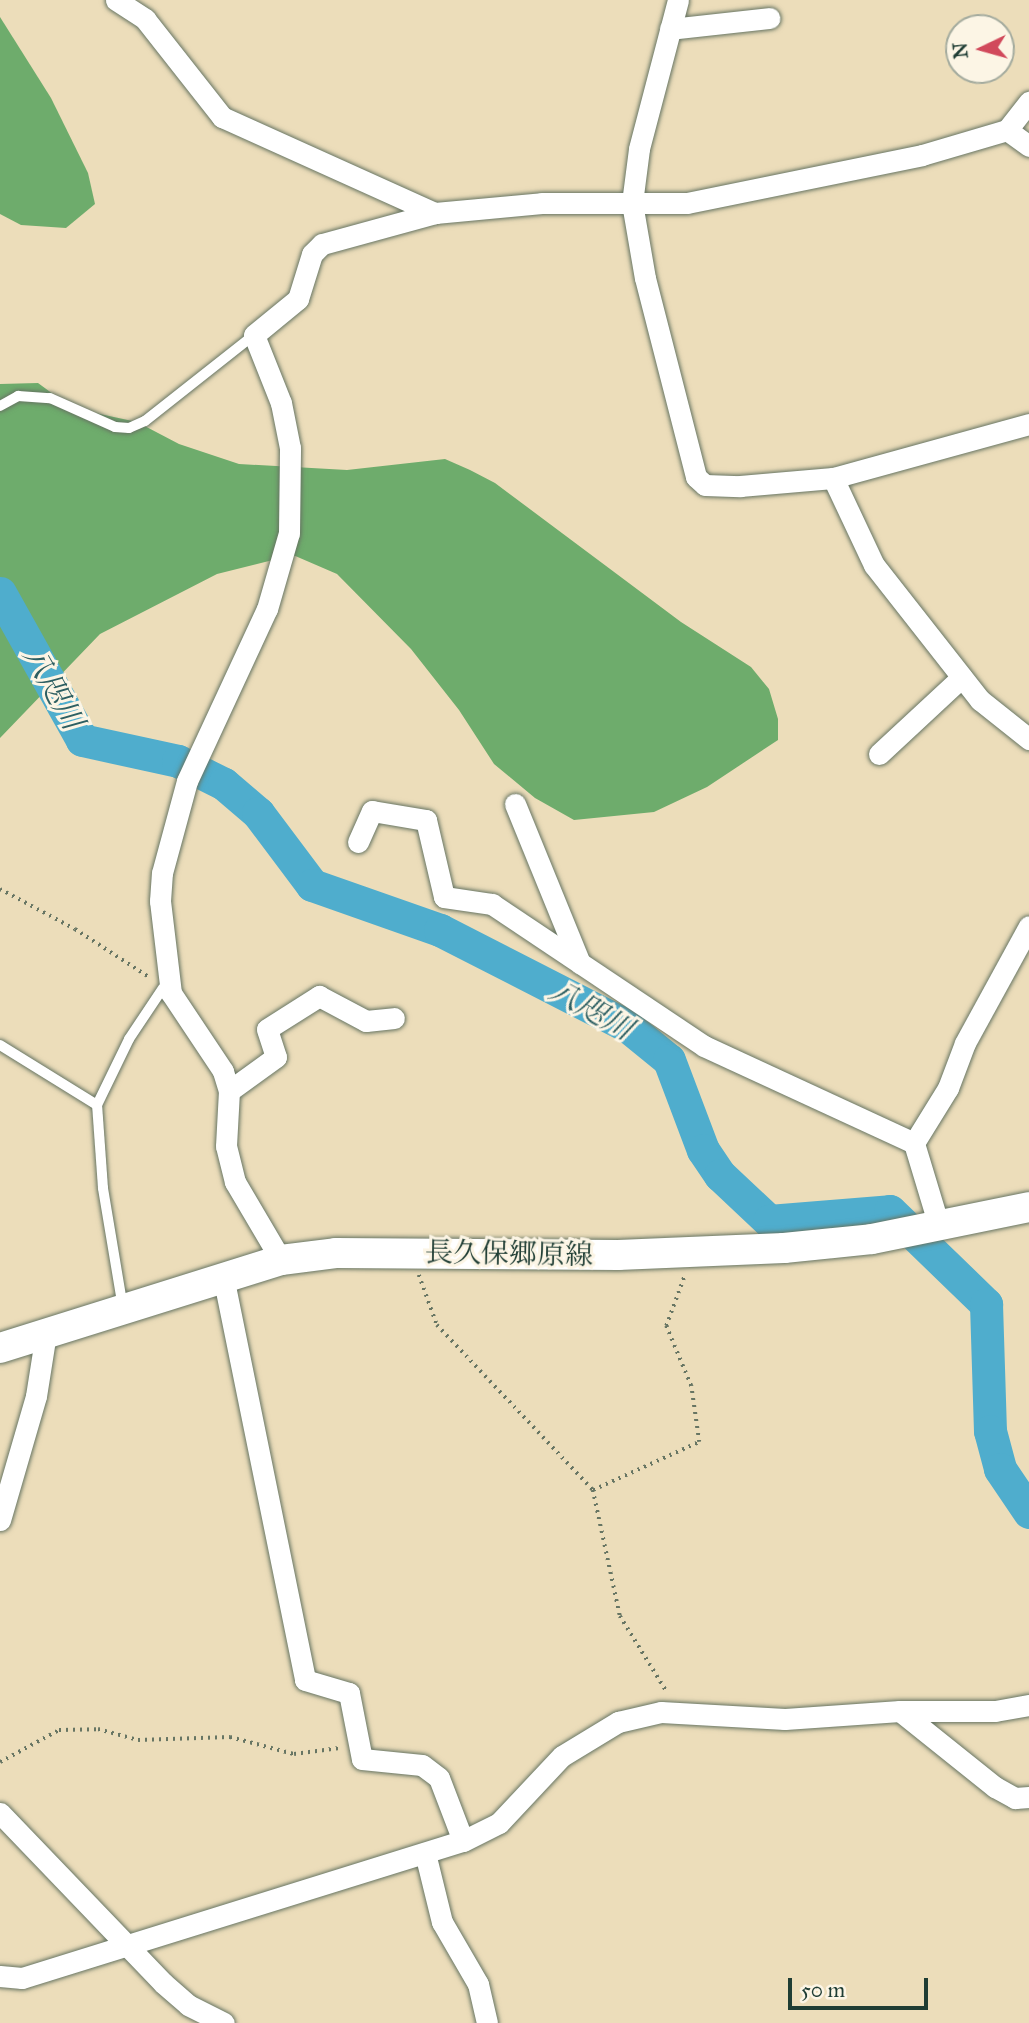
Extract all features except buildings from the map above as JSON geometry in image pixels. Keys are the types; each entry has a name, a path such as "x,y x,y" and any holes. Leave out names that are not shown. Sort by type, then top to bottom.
{"main road":[{"name":"長久保郷原線","path":"0,1348 281,1260 336,1253 693,1252 872,1239 1029,1207"}],"street":[{"path":"116,0 145,19 222,117 435,213"},
{"path":"678,0 639,149 632,203 645,278 696,477 705,485 740,486 833,478 1029,424"},
{"path":"670,29 769,18"},
{"path":"281,1260 235,1182 226,1146 229,1091 223,1071 172,993 164,943 162,873 187,781 202,754 267,608 289,533 290,448 281,403 254,335 298,299 312,254 322,244 435,213 542,203 700,200 922,155 1007,130 1029,102"},
{"path":"1007,130 1029,146"},
{"path":"833,478 874,565 980,700 1029,739"},
{"path":"879,754 962,677"},
{"path":"515,804 580,963"},
{"path":"358,842 372,811 426,820 443,897 492,904 704,1046 914,1143 939,1226"},
{"path":"914,1143 948,1088 965,1043 1029,926"},
{"path":"229,1091 276,1057 267,1029 319,996 366,1021 394,1018"},
{"path":"223,1276 305,1680 349,1693 362,1759 422,1765 439,1778 463,1841"},
{"path":"0,1520 36,1396 46,1333"},
{"path":"0,1976 22,1978 463,1841 499,1823 562,1756 618,1722 661,1712 785,1719 900,1712 995,1711 1029,1705"},
{"path":"900,1712 995,1787 1015,1798 1029,1797"},
{"path":"0,1813 18,1836 188,2005 224,2023"},
{"path":"425,1853 442,1922 478,1984 487,2023"}],"lane":[{"path":"0,406 18,396 50,398 115,427 130,428 145,421 254,335"},
{"path":"123,1308 103,1188 97,1105 129,1039 163,988"},
{"path":"0,1045 97,1105"}],"path":[{"path":"0,889 75,929 163,988"},
{"path":"593,1490 699,1442 691,1386 666,1326 693,1252"},
{"path":"411,1253 437,1325 593,1490 620,1615 681,1714"},
{"path":"0,1762 59,1731 98,1729 138,1740 230,1737 293,1754 360,1745"}],"green space":[{"path":"0,17 51,98 88,173 95,204 66,228 21,225 0,214"},
{"path":"38,383 72,408 137,422 179,444 239,464 347,470 445,459 470,470 495,483 681,622 751,667 769,689 778,719 778,740 707,787 654,812 574,820 535,798 494,764 459,710 411,649 337,574 293,555 217,574 100,634 0,738 0,384"}],"waterway":[{"name":"八咫川","path":"0,593 82,740 178,761 224,784 258,813 312,885 440,930 626,1025 669,1060 703,1150 720,1175 769,1221 890,1211 986,1304 990,1431 1000,1469 1029,1512"}]}
